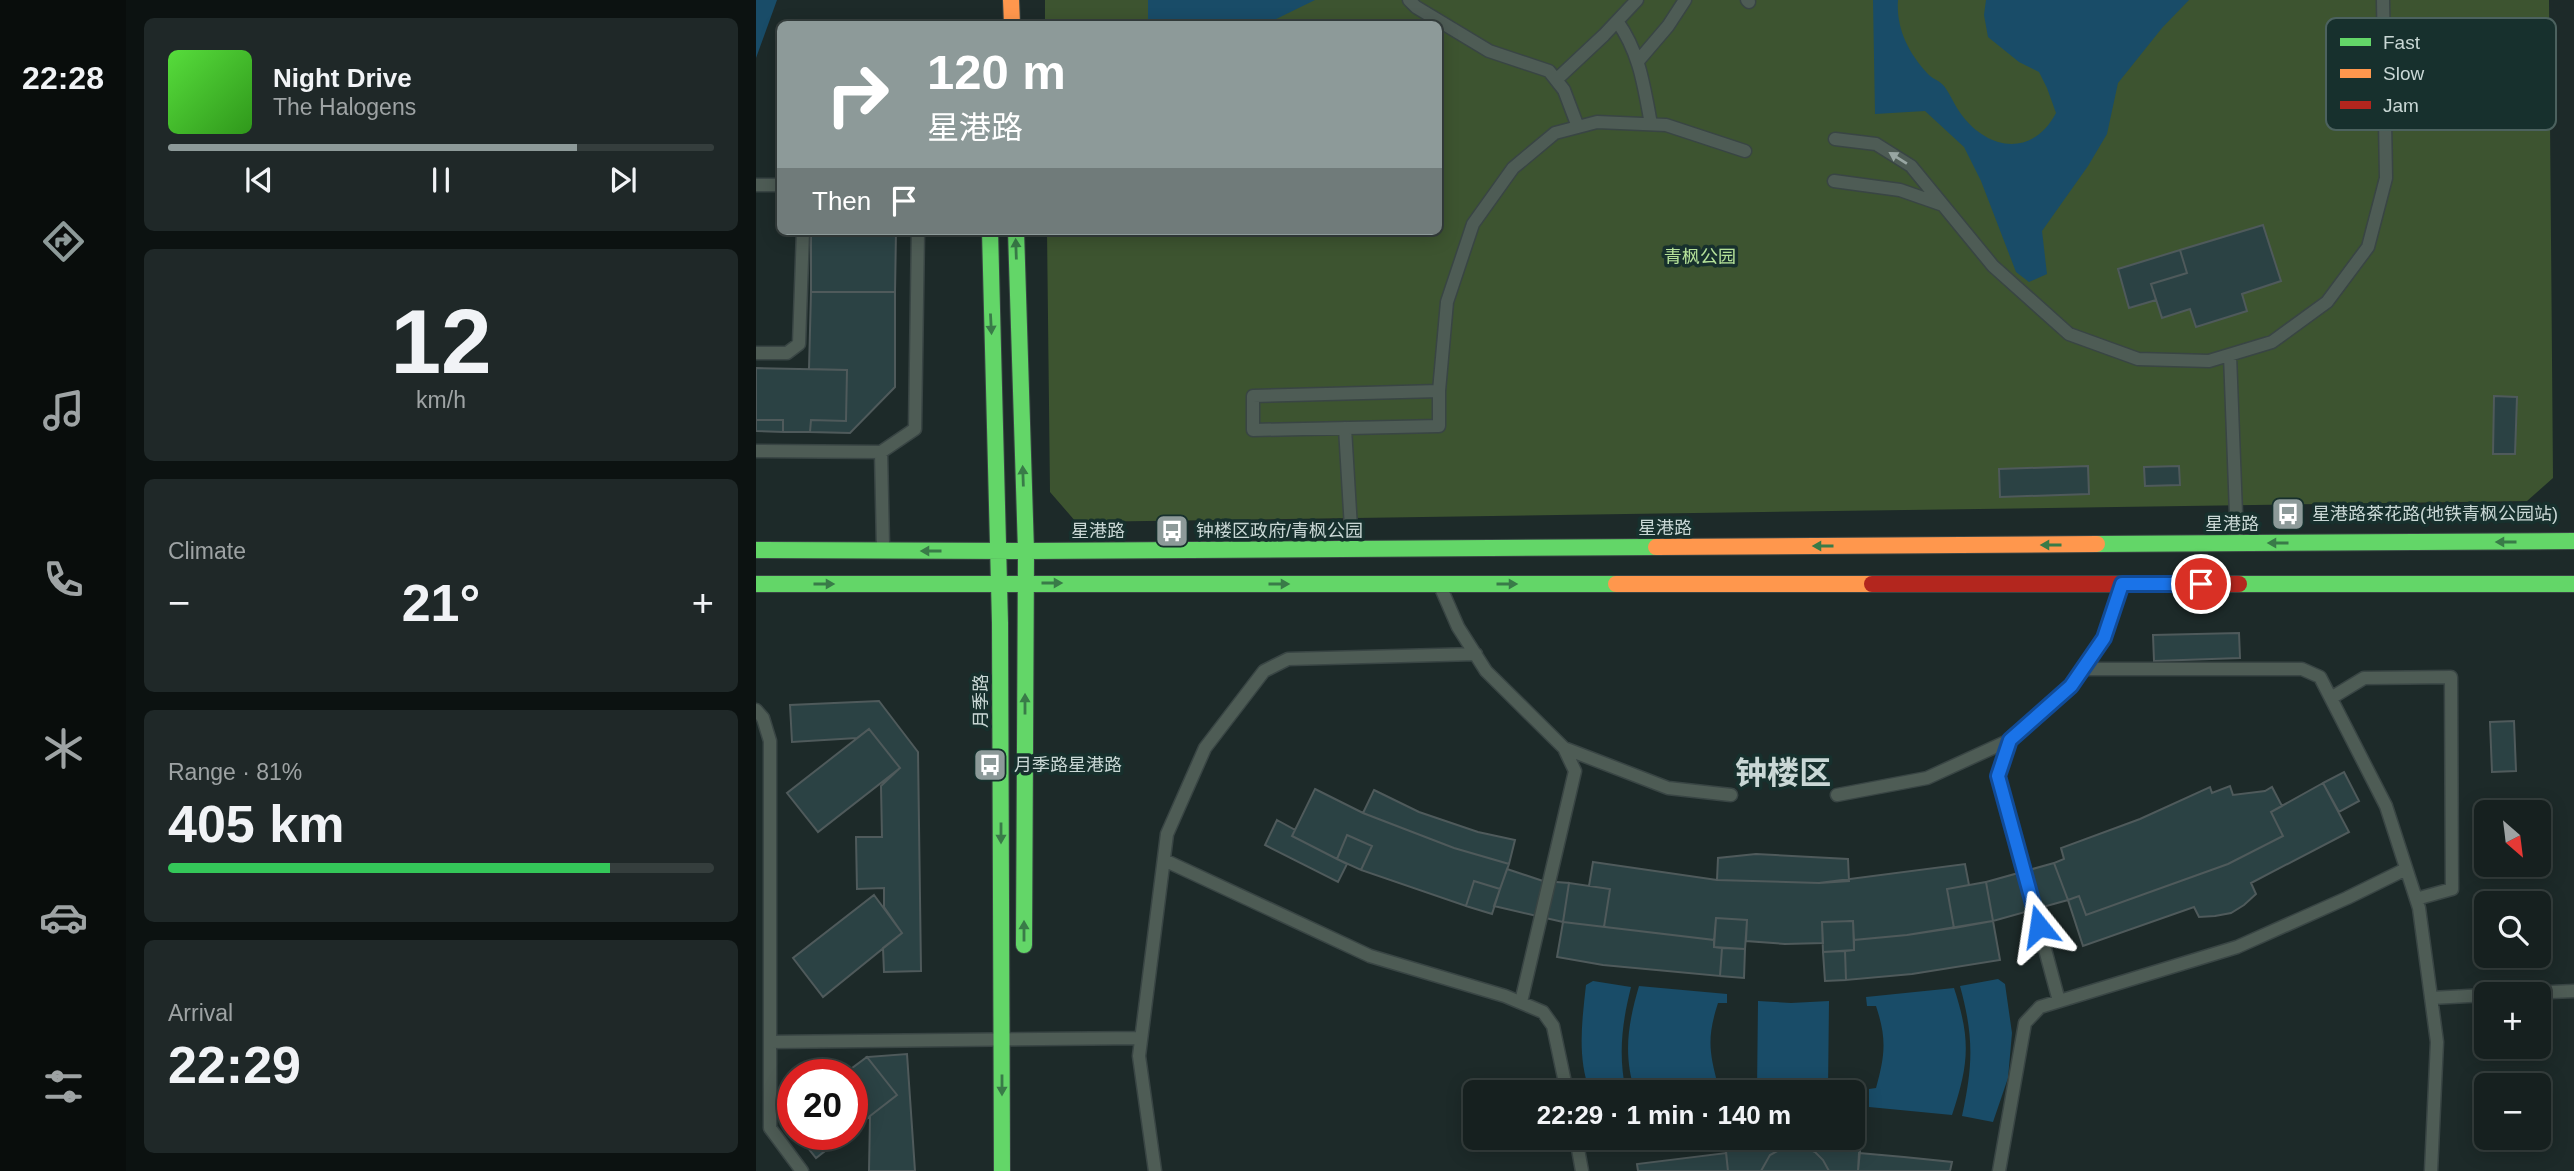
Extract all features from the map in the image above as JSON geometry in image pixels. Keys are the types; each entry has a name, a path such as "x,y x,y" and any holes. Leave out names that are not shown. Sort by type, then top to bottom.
{"main road":[{"path":"1011,0 1012,21"},
{"name":"月季路","path":"990,235 1000,583 1002,1171"},
{"path":"1016,235 1026,551 1024,956"},
{"name":"星港路","path":"756,550 1026,551 2574,541"},
{"path":"756,584 2574,584"}],"lane":[{"path":"1409,0 1416,8 1438,21"},
{"path":"1556,80 1637,0"},
{"path":"1639,60 1668,26 1685,0"},
{"path":"2383,0 2383,18"},
{"path":"1617,21 1629,37 1639,60 1651,124"},
{"path":"1442,23 1489,51 1549,71 1564,90 1578,127"},
{"path":"1439,391 1253,396 1253,430 1439,426 1439,391 1447,302 1473,224 1513,168 1555,133 1597,122 1666,125 1745,152"},
{"path":"1835,139 1876,144 1911,166 1993,266 2069,334 2138,359 2209,361 2272,342 2327,302 2368,247 2386,178 2385,130"},
{"path":"1834,181 1900,190 1943,206"},
{"path":"756,186 777,186"},
{"path":"756,353 787,354 799,344 803,235"},
{"path":"756,452 881,452 915,429 918,235"},
{"path":"2230,355 2238,543"},
{"path":"1345,428 1352,549"},
{"path":"881,452 883,551"},
{"path":"1439,584 1458,627 1486,671 1564,748 1576,771 1521,1002"},
{"path":"1837,795 1927,778 2010,740 2071,686 2104,638 2122,584"},
{"path":"1156,1171 1139,1056 1141,1038 1167,834 1205,748 1264,671 1289,659 1476,654"},
{"path":"2082,669 2302,668 2320,677 2386,806 2416,899 2437,1042 2431,1171"},
{"path":"2331,698 2364,678 2451,677 2452,889 2416,899"},
{"path":"756,710 763,718 770,741 770,1128 802,1171"},
{"path":"2010,740 1998,776 2059,1001"},
{"path":"1564,748 1668,788 1731,795"},
{"path":"1164,860 1370,956 1521,1002 1543,1012 1553,1026 1564,1080"},
{"path":"1999,1171 2025,1023 2040,1007 2237,947 2406,869"},
{"path":"2551,992 2574,991"},
{"path":"2431,998 2474,996"},
{"path":"770,1042 1141,1038"},
{"path":"1578,1150 1582,1171"}],"green space":[{"name":"青枫公园","path":"1045,0 2549,0 2549,18 2326,18 2326,130 2550,130 2553,478 2527,501 1076,522 1050,492 1047,235 1442,235 1442,21 1045,21"}],"water":[{"path":"756,0 777,0 756,58"},
{"path":"1148,0 1315,0 1272,21 1148,21"},
{"path":"1873,0 1898,0 1901,30 1920,65 1944,86 1972,126 1984,136 2010,144 2035,137 2056,113 2039,72 2019,62 1988,37 1984,15 1986,0 2189,0 2162,28 2118,83 2107,134 2042,231 2047,274 2029,282 2016,272 1981,181 1964,147 1925,111 1875,114"},
{"path":"1998,979 2005,984 2012,1033 2008,1078 1993,1122 1962,1116 1970,1066 1970,1036 1960,986"},
{"path":"1593,981 1631,987 1622,1039 1624,1080 1586,1080 1582,1052 1586,985"},
{"path":"1639,986 1727,994 1727,1003 1718,1003 1712,1026 1710,1044 1717,1080 1632,1080 1628,1039"},
{"path":"1954,988 1963,1023 1966,1052 1962,1081 1952,1115 1869,1107 1869,1089 1876,1088 1884,1047 1876,1006 1867,1006 1866,997"},
{"path":"1758,1001 1829,1001 1828,1080 1757,1080"}],"building":[{"path":"2263,225 2281,281 2242,294 2247,311 2196,327 2190,309 2162,318 2151,284 2187,273 2180,250"},
{"path":"811,235 896,235 895,292 811,292"},
{"path":"2180,250 2187,273 2151,284 2156,300 2129,308 2118,269"},
{"path":"811,292 895,292 895,387 850,433 810,432 811,420 846,421 847,370 809,369"},
{"path":"756,368 847,370 846,421 811,420 810,432 783,432 783,420 756,420"},
{"path":"2494,396 2517,397 2515,454 2493,454"},
{"path":"756,420 783,420 783,432 756,431"},
{"path":"2088,466 2089,494 2000,497 1999,469"},
{"path":"2179,466 2180,485 2145,486 2144,467"},
{"path":"2239,633 2240,658 2154,661 2153,635"},
{"path":"879,701 918,752 921,971 884,972 883,948 902,933 884,907 884,888 857,889 856,837 882,837 881,786 900,768 869,729 857,738 792,742 790,705"},
{"path":"2514,721 2516,771 2492,772 2490,722"},
{"path":"869,729 900,768 818,832 787,793"},
{"path":"2344,772 2359,801 2339,812 2323,783"},
{"path":"2323,783 2349,832 2251,883 2256,894 2244,905 2231,913 2199,917 2194,907 2083,946 2068,900 2079,896 2086,915 2228,864 2283,836 2271,812"},
{"path":"2230,786 2233,795 2265,791 2272,787 2282,806 2271,812 2283,836 2228,864 2086,915 2079,896 2068,900 2054,863 2064,859 2061,848 2140,819 2210,787 2212,793"},
{"path":"1315,789 1363,813 1454,848 1509,864 1500,889 1474,881 1466,906 1361,870 1372,846 1347,835 1337,859 1292,836"},
{"path":"1374,790 1419,812 1478,832 1515,840 1509,864 1454,848 1363,813"},
{"path":"1277,820 1295,830 1292,836 1347,864 1338,882 1265,845"},
{"path":"1347,835 1372,846 1361,870 1337,859"},
{"path":"1756,854 1848,859 1849,881 1819,883 1717,880 1718,858"},
{"path":"1593,862 1717,880 1819,883 1965,864 1969,885 1947,889 1954,928 1854,940 1853,921 1822,922 1823,943 1785,944 1746,941 1747,920 1716,918 1714,940 1604,927 1610,889 1589,886"},
{"path":"2054,863 2068,900 1993,921 1986,882"},
{"path":"1507,869 1543,881 1569,883 1563,922 1494,906"},
{"path":"1474,881 1500,889 1492,914 1466,906"},
{"path":"1986,882 1993,921 1954,928 1947,889"},
{"path":"1569,883 1610,889 1604,927 1563,922"},
{"path":"874,895 902,933 823,997 793,958"},
{"path":"1716,918 1747,920 1745,949 1714,947"},
{"path":"1853,921 1854,950 1823,952 1822,922"},
{"path":"1993,921 2000,960 1912,974 1846,980 1845,951 1854,950 1854,940 1907,935"},
{"path":"1563,922 1714,940 1714,947 1722,948 1720,976 1603,965 1557,957"},
{"path":"1722,948 1745,949 1744,978 1720,976"},
{"path":"1845,951 1846,980 1825,981 1823,952"},
{"path":"907,1054 915,1171 869,1171 870,1116 897,1095 867,1057"},
{"path":"867,1057 897,1095 868,1118 868,1059 864,1059"},
{"path":"810,1150 826,1150 816,1158"},
{"path":"1726,1150 1860,1150 1858,1171 1728,1171"},
{"path":"1779,1150 1811,1150 1823,1160 1829,1171 1761,1171 1770,1155"},
{"path":"1726,1153 1728,1171 1638,1171 1637,1164"},
{"path":"1859,1153 1952,1162 1950,1171 1858,1171"}],"traffic: fast":[{"path":"990,235 1000,623 1002,1171"},
{"path":"1016,235 1026,551 1024,945"},
{"path":"2097,544 2574,541"},
{"path":"756,550 1656,547"},
{"path":"756,584 1616,584"},
{"path":"2239,584 2574,584"}],"traffic: slow":[{"path":"1011,0 1012,21"},
{"path":"1656,547 2097,544"},
{"path":"1616,584 1872,584"}],"traffic: jam":[{"path":"1872,584 2239,584"}],"place":[{"name":"星港路茶花路(地铁青枫公园站)","path":"2288,514"},
{"name":"钟楼区政府/青枫公园","path":"1172,531"},
{"name":"月季路星港路","path":"990,765"}],"district":[{"name":"钟楼区","path":"1783,773"}],"route":[{"path":"2039,926 1998,776 2010,740 2071,686 2104,638 2122,584 2201,584"}]}
